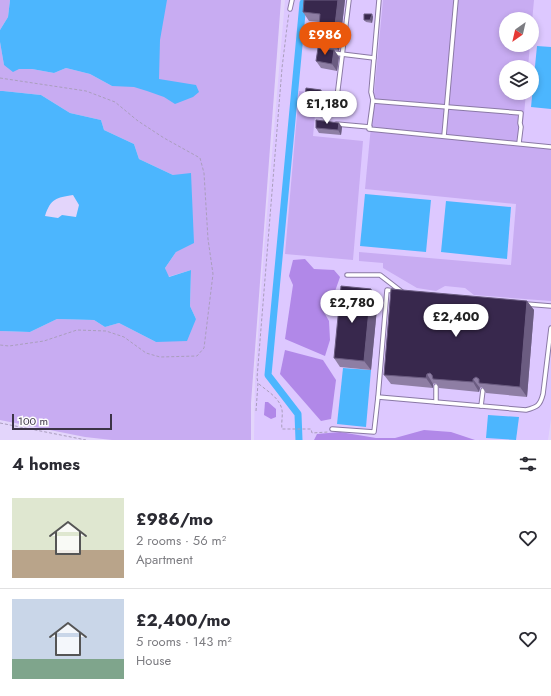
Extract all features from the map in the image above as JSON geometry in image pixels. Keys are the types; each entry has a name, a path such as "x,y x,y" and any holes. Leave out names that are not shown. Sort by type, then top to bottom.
{"lane":[{"path":"290,9 292,0"},
{"path":"326,123 329,104 337,97 349,0"},
{"path":"370,127 379,0"},
{"path":"444,136 456,0"},
{"path":"328,53 374,58"},
{"path":"373,101 520,113 521,127 519,143"},
{"path":"320,122 370,127 369,129 551,147"},
{"path":"347,274 380,275 402,292"},
{"path":"332,429 374,432 387,290 410,293"},
{"path":"520,303 551,306"},
{"path":"378,397 526,410 535,408 541,402 543,394 551,328"},
{"path":"436,386 436,402"},
{"path":"481,406 483,390"}],"path":[{"path":"256,411 282,68 290,9"},
{"path":"0,78 86,91 115,102 138,121 164,138 200,158 204,173 208,239 213,274 204,348 197,356 160,357 146,353 124,337 106,331 77,330 44,341 9,346 0,345"},
{"path":"258,383 280,404 282,410 282,429 311,429 312,433 329,432 332,429"},
{"path":"0,423 86,440"}],"shaded area":[{"path":"0,0 10,0 8,17 0,30"},
{"path":"134,0 281,0 251,403 251,440 112,440 85,437 0,420 0,331 30,332 57,319 94,320 105,327 119,323 156,342 196,319 190,306 191,270 168,277 165,268 176,252 173,175 139,159 134,144 104,130 101,120 70,113 41,95 0,91 0,42 4,65 19,69 32,69 54,73 66,68 90,74 112,86"},
{"path":"285,0 551,0 551,419 548,440 254,440 255,379 264,249"},
{"path":"383,0 534,0 533,12 499,12 499,52 529,52 529,60 499,60 499,100 525,100 521,146 551,149 551,301 474,295 465,288 445,286 436,291 417,288 383,268 383,263 359,261 359,252 511,265 516,204 365,189"},
{"path":"299,91 308,92 307,103 316,104 313,136 363,141 353,260 285,254"},
{"path":"305,259 314,269 334,270 340,277 333,297 321,307 329,321 330,340 325,356 285,339 293,285 289,276 293,260"},
{"path":"285,350 323,360 336,380 331,419 321,421 280,374"},
{"path":"265,402 268,402 276,409 276,417 271,419 264,415"},
{"path":"424,430 451,432 475,440 314,440 317,434 340,432 376,438 395,438"}],"water":[{"path":"10,0 167,0 160,40 159,79 196,85 199,92 193,97 175,104 164,97 147,91 134,87 112,86 90,74 66,68 54,73 32,69 19,69 13,72 4,65 0,42 0,30 8,17"},
{"path":"539,46 551,47 551,109 531,107 532,100 539,100 539,60 536,60 536,52 539,52"},
{"path":"0,91 41,95 70,113 101,120 104,130 134,144 139,159 173,175 191,173 194,243 176,252 165,268 169,277 191,270 190,306 196,319 187,341 156,342 119,323 105,327 94,320 57,319 30,332 0,331","holes":["73,195 79,205 76,217 62,215 58,218 45,216 52,202 58,198"]},
{"path":"365,194 431,200 426,252 360,246"},
{"path":"446,201 511,207 507,259 441,252"},
{"path":"343,368 371,370 366,427 337,424"},
{"path":"488,415 519,417 516,440 486,438"}],"building":[{"path":"304,0 338,0 333,42 318,40 320,14 303,12"},
{"path":"364,14 372,14 370,20 364,20"},
{"path":"318,48 334,50 332,64 316,61"},
{"path":"306,88 321,90 320,97 305,96"},
{"path":"316,120 339,123 338,130 316,128"},
{"path":"341,286 371,289 364,361 334,358"},
{"path":"391,289 527,301 520,387 479,383 479,379 476,377 473,379 473,382 433,379 430,373 427,374 426,378 384,375"}],"waterway":[{"path":"299,440 298,414 268,375 303,3"}]}
